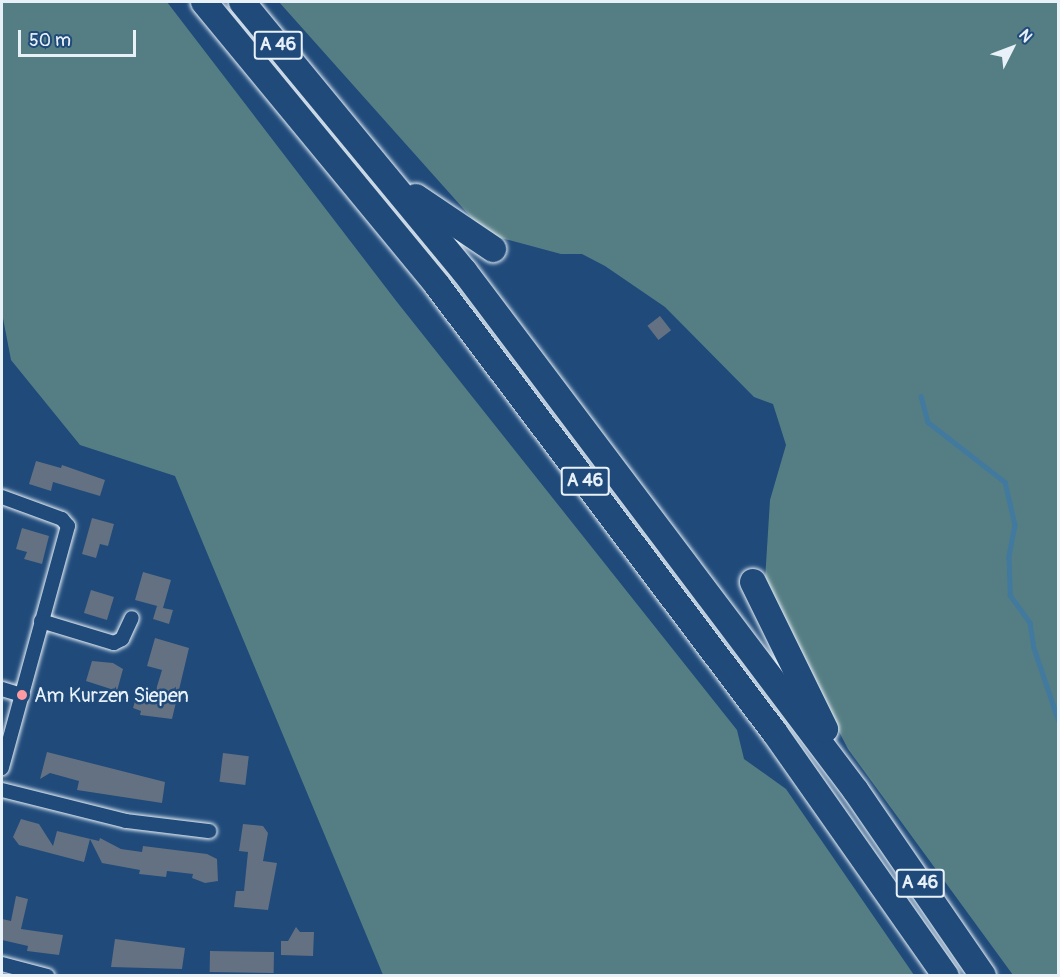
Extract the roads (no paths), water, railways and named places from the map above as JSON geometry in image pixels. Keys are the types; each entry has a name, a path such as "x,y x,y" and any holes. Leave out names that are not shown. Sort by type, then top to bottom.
{"highway":[{"name":"A 46","path":"204,2 437,285 775,733 945,975"},
{"name":"A 46","path":"242,2 464,271 856,791 983,975"},
{"path":"314,89 346,112 423,205 493,249"},
{"path":"753,582 856,791"}],"street":[{"path":"2,497 62,519 68,526 2,768"},
{"path":"41,621 114,643 122,639 132,618"},
{"path":"2,689 21,695"},
{"path":"2,790 110,818 209,831"},
{"path":"2,964 47,975"}],"waterway":[{"path":"921,396 928,422 1005,482 1015,525 1009,557 1010,595 1030,623 1034,648 1058,719"}],"place":[{"name":"Am Kurzen Siepen","path":"22,695"}]}
